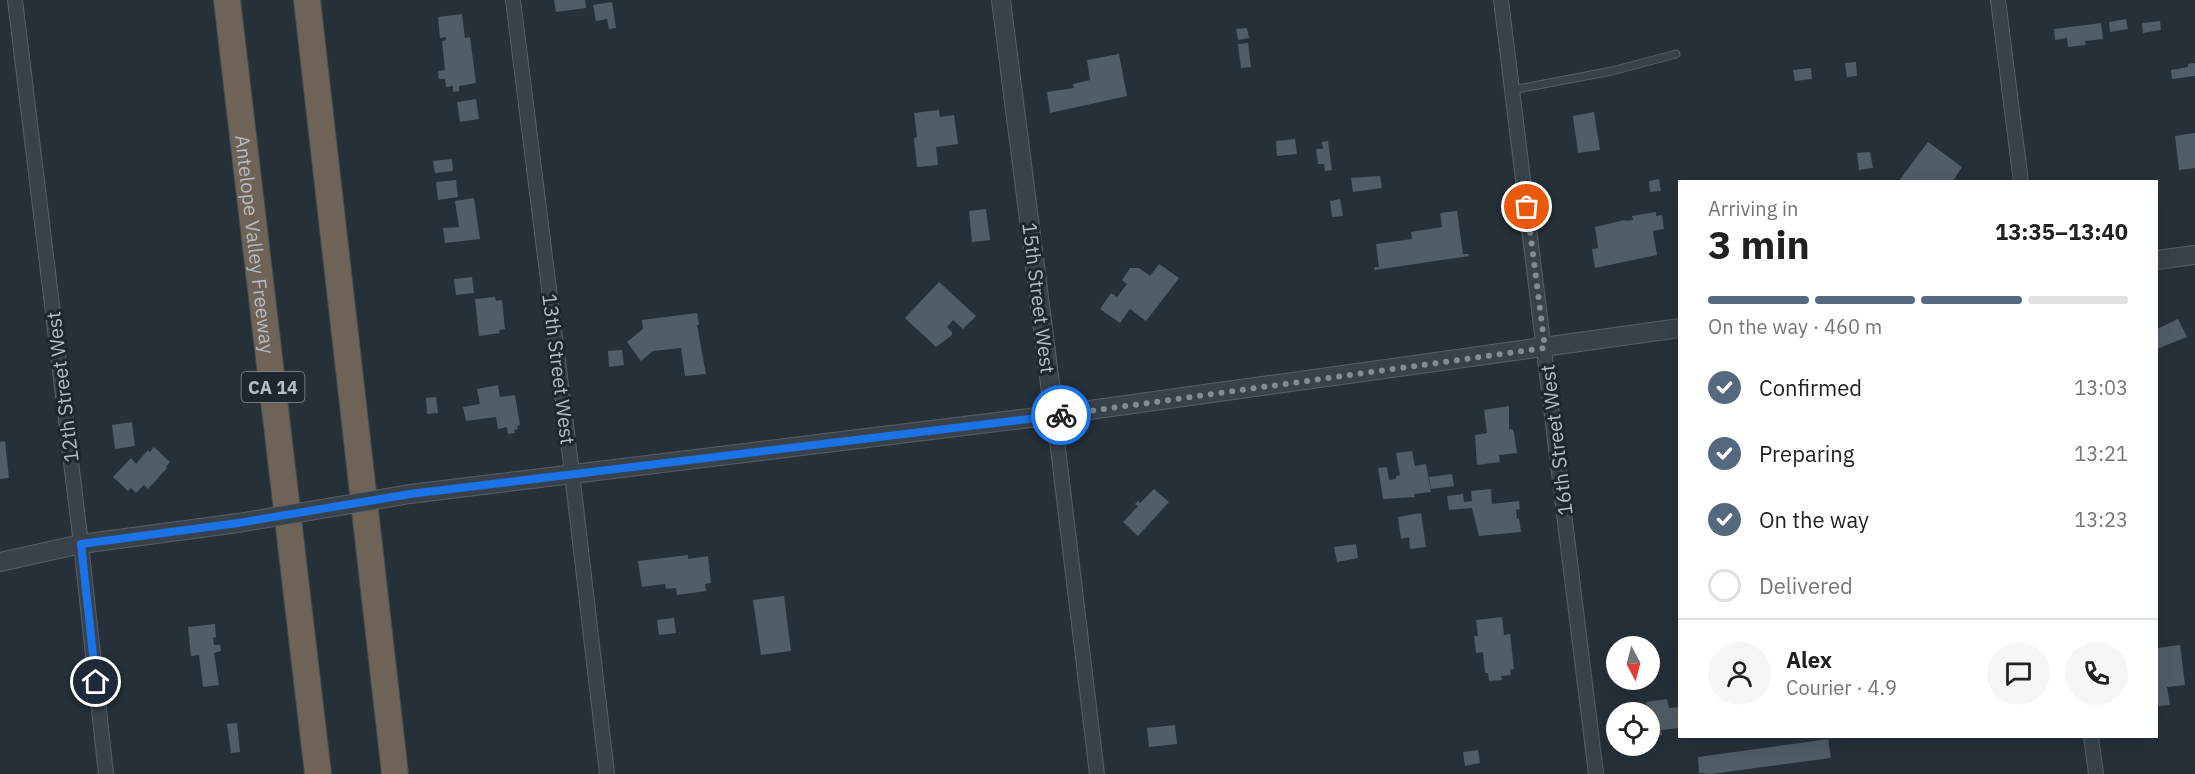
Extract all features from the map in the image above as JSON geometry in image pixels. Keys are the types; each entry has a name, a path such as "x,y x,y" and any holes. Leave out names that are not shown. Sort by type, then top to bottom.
{"highway":[{"name":"Antelope Valley Freeway","path":"227,0 318,774"},
{"path":"307,0 395,774"}],"street":[{"name":"12th Street West","path":"15,0 81,544 106,774"},
{"name":"13th Street West","path":"513,0 607,774"},
{"name":"15th Street West","path":"1001,0 1097,774"},
{"name":"16th Street West","path":"1501,0 1596,774"},
{"path":"1998,0 2021,180"},
{"path":"2158,260 2195,255"},
{"path":"0,562 81,544 238,523 410,494 1054,416 1678,328"},
{"path":"2091,738 2096,774"}],"lane":[{"path":"1512,90 1612,71 1676,54"}],"building":[{"path":"554,0 585,0 586,8 556,12"},
{"path":"612,2 616,28 609,29 607,19 596,21 593,5"},
{"path":"462,14 465,38 470,37 476,83 459,86 459,91 453,92 453,86 446,87 445,79 439,79 438,71 445,70 442,41 446,40 446,37 440,38 438,17"},
{"path":"2126,19 2128,29 2110,32 2109,22"},
{"path":"2160,21 2161,30 2143,33 2142,23"},
{"path":"2101,23 2103,39 2085,41 2086,45 2068,47 2067,38 2055,40 2054,29"},
{"path":"1247,28 1249,38 1238,40 1236,29"},
{"path":"1248,43 1251,67 1241,68 1238,44"},
{"path":"1119,54 1127,96 1050,113 1047,92 1074,88 1073,84 1090,80 1087,60"},
{"path":"1856,62 1857,76 1847,77 1845,63"},
{"path":"2195,63 2195,76 2172,79 2171,70 2188,67 2188,64"},
{"path":"1811,68 1812,79 1795,81 1793,70"},
{"path":"476,99 479,119 460,122 457,102"},
{"path":"939,110 940,117 954,115 958,144 936,147 938,165 917,167 914,113"},
{"path":"1594,112 1600,150 1578,153 1573,116"},
{"path":"2195,133 2195,168 2179,170 2175,136"},
{"path":"1295,139 1297,154 1277,156 1276,141"},
{"path":"1328,141 1332,170 1325,171 1324,164 1318,164 1316,149 1323,149 1322,142"},
{"path":"1928,142 1962,167 1953,180 1900,180"},
{"path":"1870,152 1873,168 1859,170 1857,153"},
{"path":"452,159 453,171 435,173 433,161"},
{"path":"1380,176 1382,188 1353,192 1351,178"},
{"path":"1659,179 1661,191 1650,192 1649,181"},
{"path":"456,180 458,197 438,200 436,182"},
{"path":"474,198 480,239 445,243 443,228 459,227 455,201"},
{"path":"1340,199 1343,216 1332,217 1330,201"},
{"path":"986,209 990,240 972,242 969,211"},
{"path":"1457,211 1463,254 1469,256 1375,270 1374,267 1379,267 1376,244 1412,239 1411,232 1442,227 1440,213"},
{"path":"1656,212 1656,216 1662,215 1664,229 1653,231 1657,255 1595,268 1592,249 1598,248 1595,227 1633,220 1632,216"},
{"path":"1159,264 1179,278 1146,321 1130,309 1120,323 1100,309 1111,293 1117,297 1127,284 1122,280 1130,268 1139,268 1150,276"},
{"path":"472,277 474,293 456,295 454,279"},
{"path":"939,282 976,316 963,329 953,320 947,327 952,335 936,347 905,318"},
{"path":"495,297 496,301 502,300 505,329 499,330 500,333 479,336 475,299"},
{"path":"697,313 706,374 685,376 681,348 653,351 641,361 627,342 643,329 642,320"},
{"path":"2178,319 2187,337 2158,349 2158,329"},
{"path":"622,350 624,365 609,367 608,351"},
{"path":"498,385 500,397 515,395 520,425 514,430 515,433 508,434 507,427 498,429 496,417 466,421 463,407 480,404 477,389"},
{"path":"436,397 438,413 427,414 426,398"},
{"path":"1509,406 1509,430 1512,429 1514,432 1517,453 1499,455 1500,462 1477,465 1475,435 1487,433 1484,410"},
{"path":"132,422 135,446 115,449 112,425"},
{"path":"5,441 9,478 0,479 0,442"},
{"path":"154,447 170,462 167,468 148,489 144,485 136,493 131,488 128,491 113,477 131,458 136,464 148,450 150,452"},
{"path":"1412,451 1415,466 1426,464 1431,492 1414,494 1415,497 1383,499 1378,468 1387,467 1389,480 1396,479 1396,476 1400,475 1396,453"},
{"path":"1452,474 1454,486 1431,489 1429,477"},
{"path":"1154,489 1169,502 1138,536 1123,522 1138,506 1135,504 1138,501 1140,503"},
{"path":"1491,489 1492,504 1519,501 1520,509 1516,510 1521,532 1479,536 1472,508 1449,510 1447,496 1463,494 1464,502 1472,501 1471,491"},
{"path":"1421,513 1426,547 1410,549 1409,537 1401,539 1398,517"},
{"path":"1356,544 1358,558 1337,562 1334,547"},
{"path":"688,555 688,559 708,556 711,583 705,584 706,591 677,595 676,588 666,589 665,584 642,587 638,561"},
{"path":"784,596 791,651 761,655 753,600"},
{"path":"1502,617 1504,635 1510,634 1514,669 1510,670 1511,675 1501,676 1502,680 1489,681 1488,673 1485,673 1483,652 1476,653 1474,636 1478,636 1476,620"},
{"path":"674,618 676,633 659,635 657,620"},
{"path":"215,624 214,645 220,645 221,651 214,653 219,685 203,687 199,655 191,656 188,627"},
{"path":"2180,645 2185,685 2167,687 2170,705 2158,706 2158,648"},
{"path":"1667,699 1669,708 1678,707 1678,728 1661,730 1662,735 1660,735 1660,702 1646,702"},
{"path":"237,723 240,752 231,753 227,724"},
{"path":"1175,725 1177,744 1149,747 1147,728"},
{"path":"1828,739 1831,758 1711,774 1699,773 1698,757"},
{"path":"1478,750 1480,763 1465,766 1463,752"}],"way so far":[{"path":"1061,415 1545,348 1527,207"}],"route":[{"path":"96,682 81,544 238,523 410,494 1061,415"}]}
